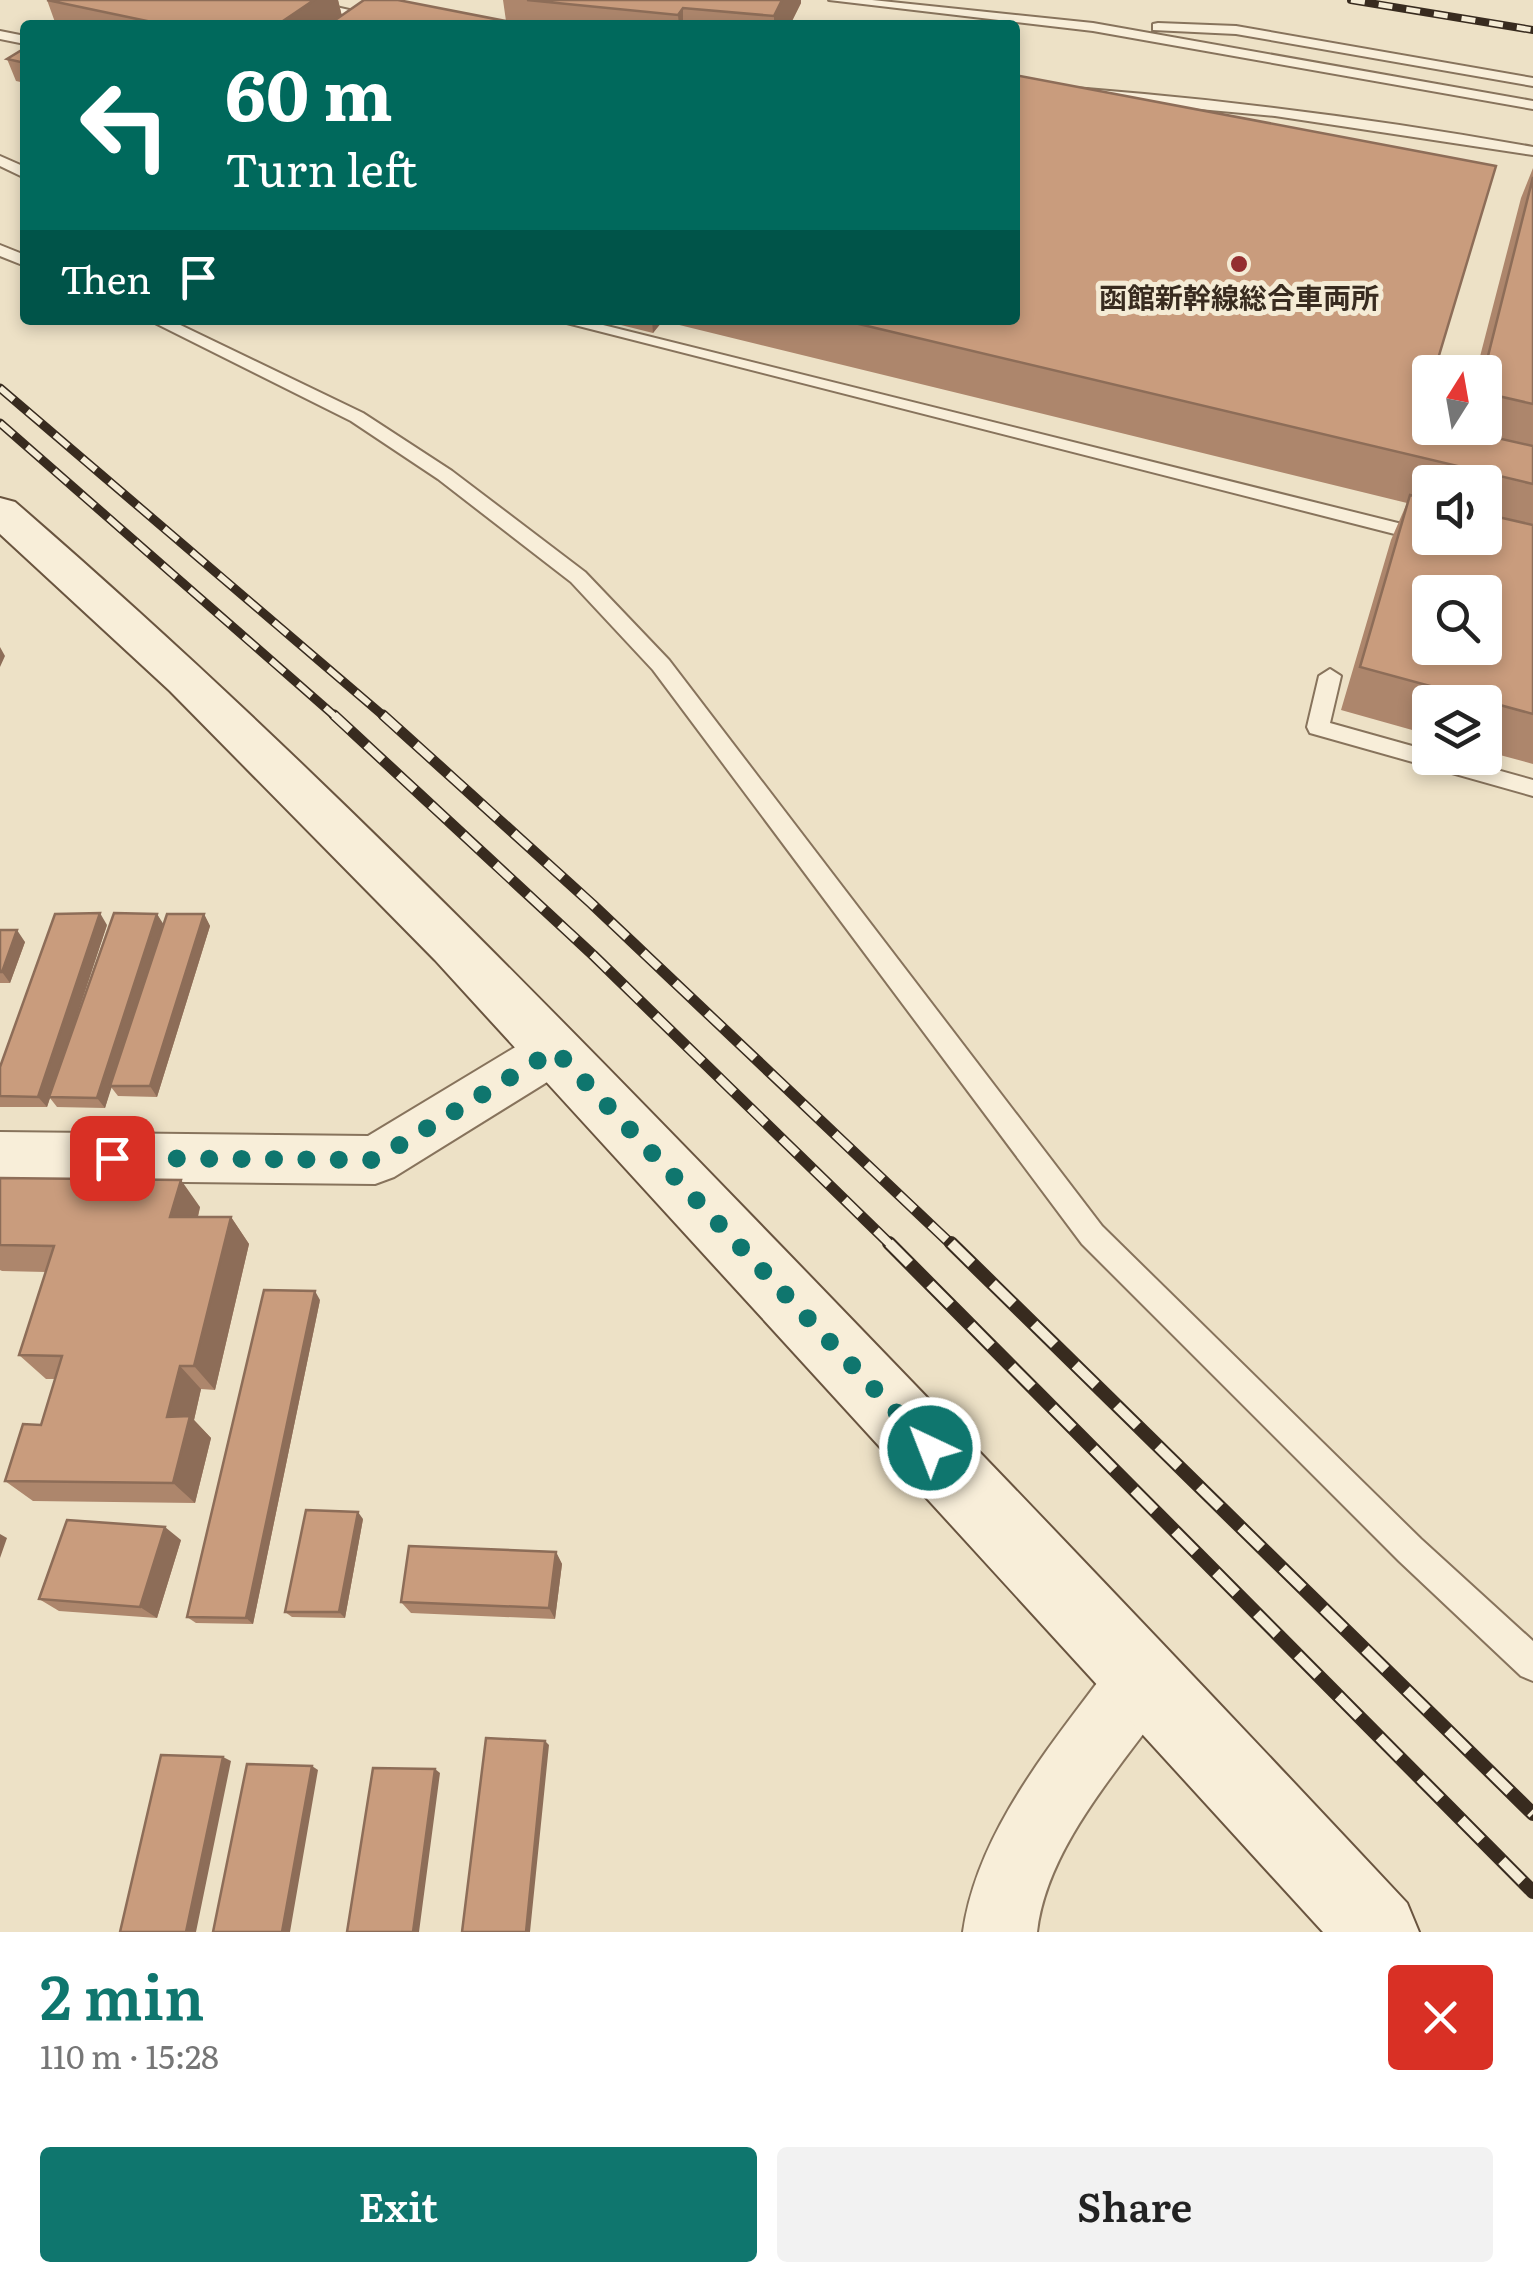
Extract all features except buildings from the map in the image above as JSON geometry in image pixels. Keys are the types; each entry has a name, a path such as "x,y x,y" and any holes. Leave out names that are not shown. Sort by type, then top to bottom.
{"street":[{"path":"0,511 102,600 369,855 1144,1676 1378,1932"},
{"path":"0,1156 375,1160 555,1050"},
{"path":"1000,1932 999,1911 1046,1815 1144,1676"}],"lane":[{"path":"286,0 373,20"},
{"path":"835,0 1093,27 1533,105"},
{"path":"1093,27 1236,30 1533,82"},
{"path":"1020,88 1174,97 1332,116 1533,151"},
{"path":"167,325 357,417 445,475 578,578 662,665 1092,1235 1410,1550 1533,1664"},
{"path":"583,325 1412,532"},
{"path":"1330,676 1318,727 1533,788"}],"railway":[{"path":"1351,0 1533,30"},
{"path":"0,388 386,718"},
{"path":"0,423 337,718"},
{"path":"334,715 593,955 891,1245"},
{"path":"383,715 592,904 953,1246"},
{"path":"951,1243 1533,1814"},
{"path":"891,1245 1533,1892"}],"place":[{"name":"函館新幹線総合車両所","path":"1239,264"}],"route":[{"path":"112,1158 375,1160 555,1050 930,1448"}]}
